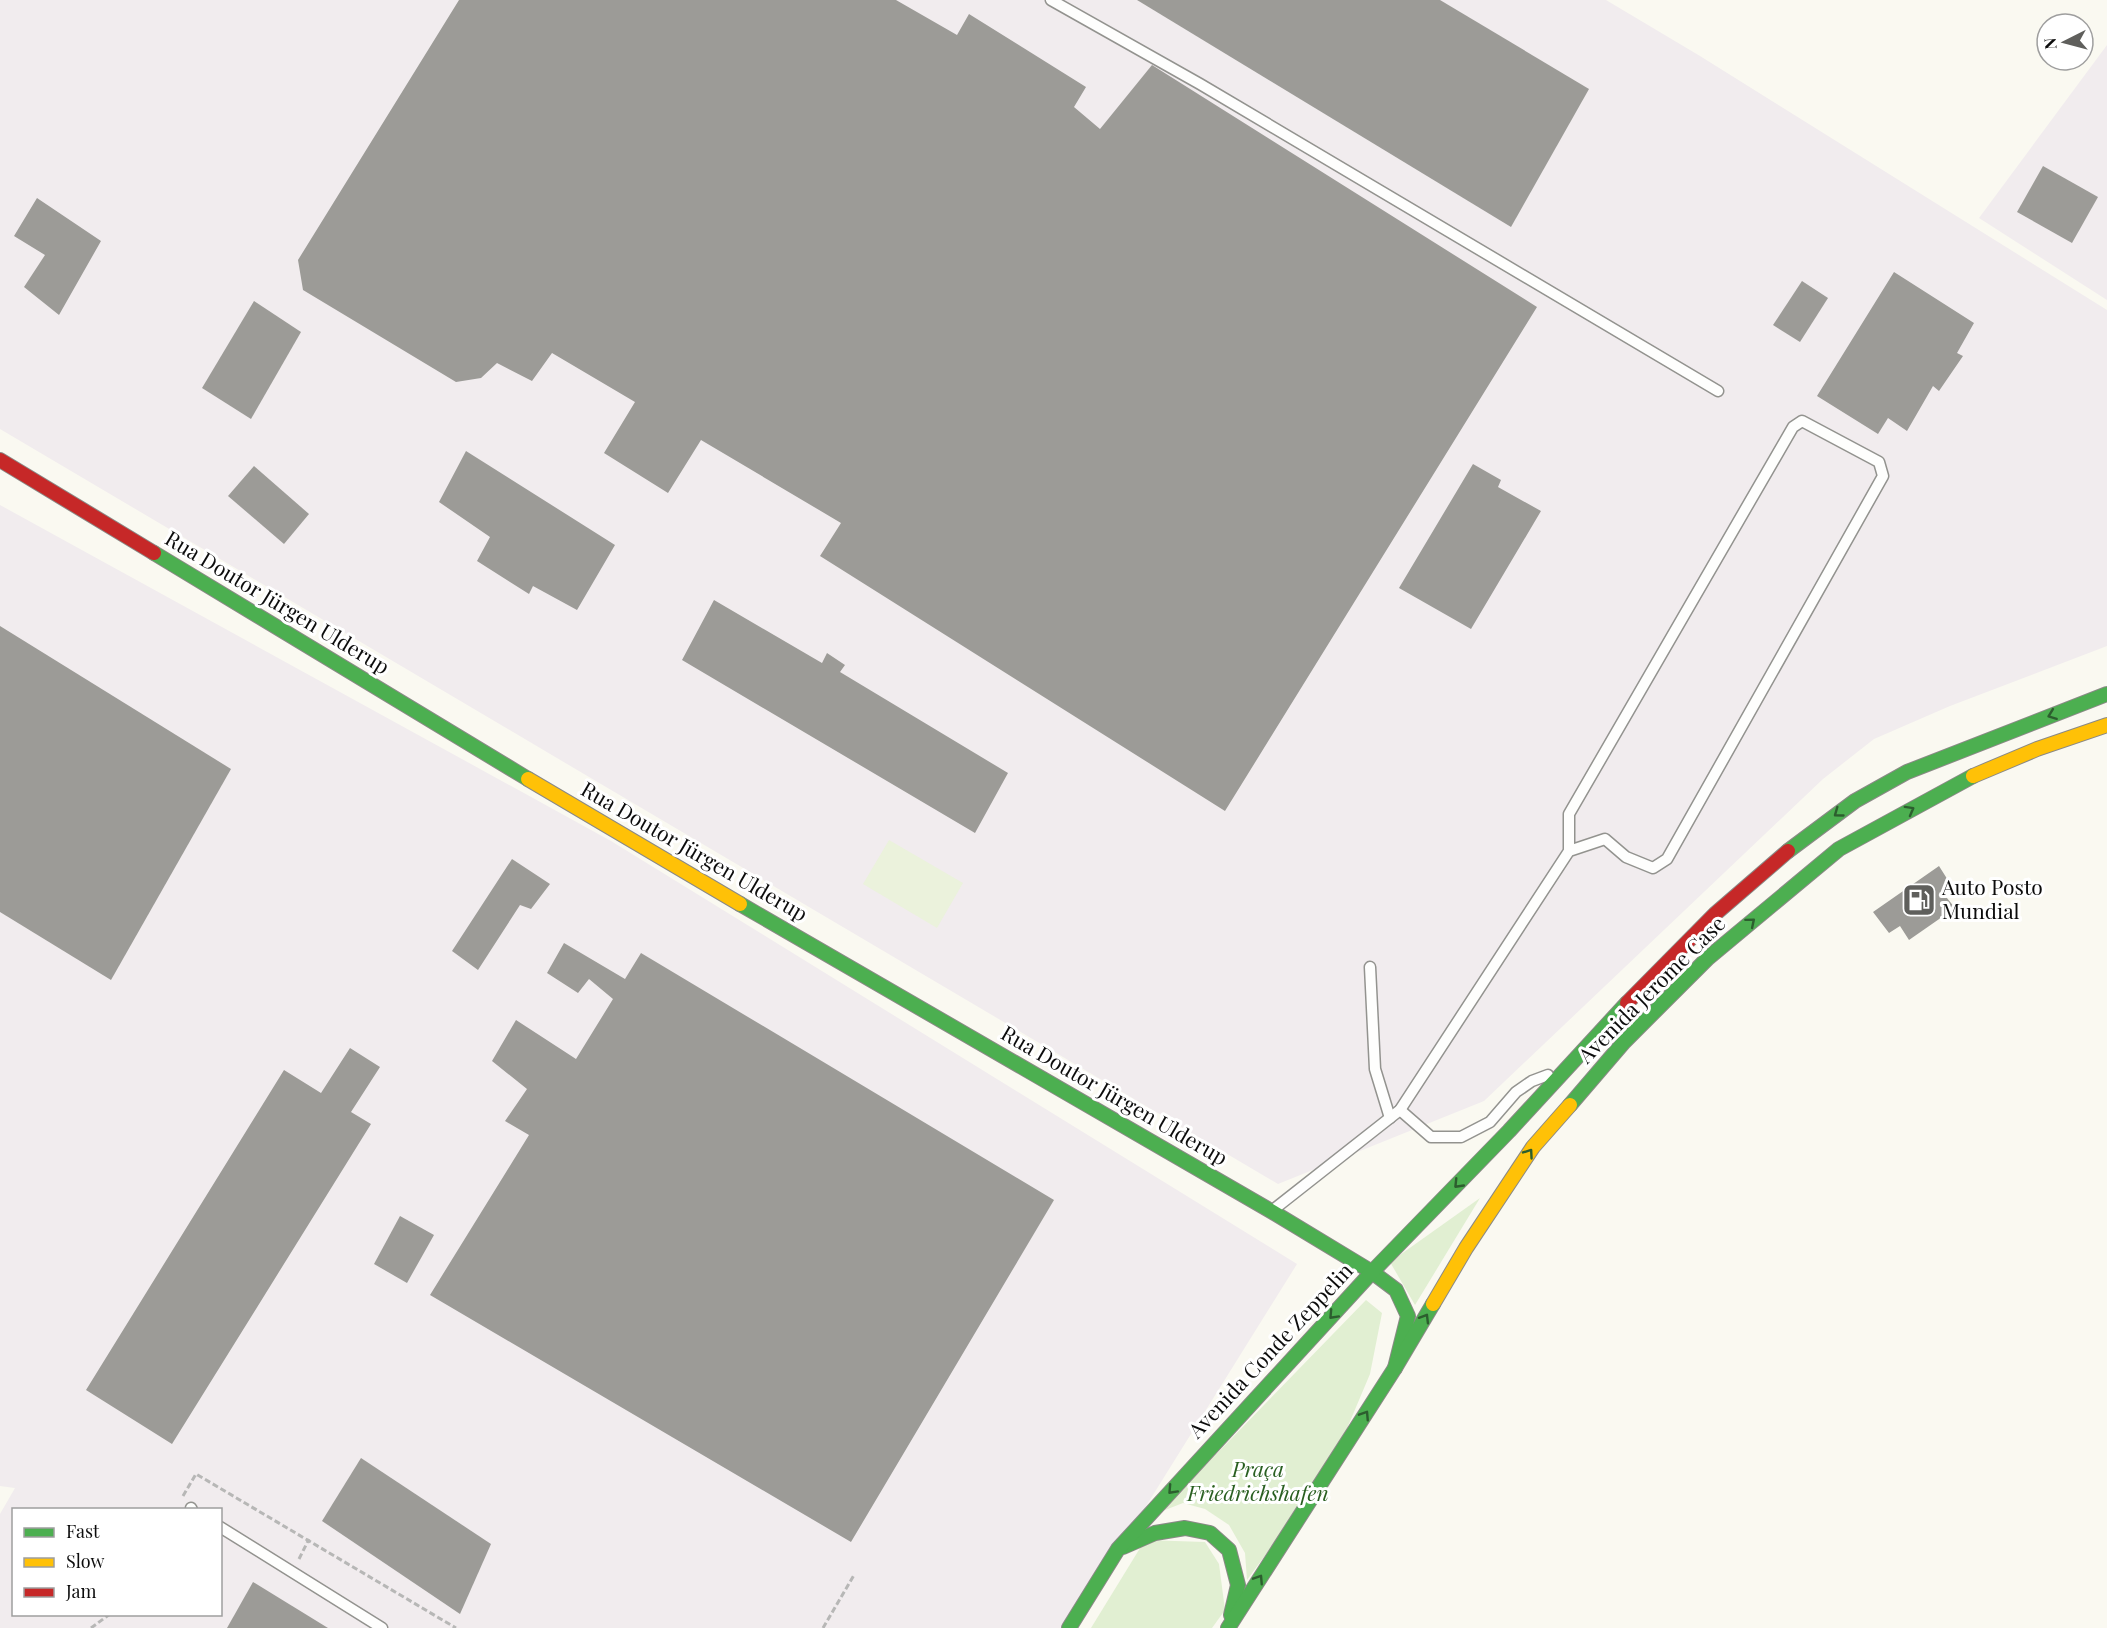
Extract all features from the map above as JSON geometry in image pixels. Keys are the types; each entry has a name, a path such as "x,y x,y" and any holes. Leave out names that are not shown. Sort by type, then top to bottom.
{"main road":[{"name":"Rua Doutor Jürgen Ulderup","path":"0,460 606,826 1271,1211 1372,1272 1396,1290 1408,1316 1395,1368"},
{"name":"Avenida Jerome Case","path":"1372,1272 1509,1131 1624,1006 1715,914 1797,843 1855,801 1907,772 2107,694"},
{"name":"Avenida Jerome Case","path":"1395,1368 1466,1248 1533,1147 1624,1042 1708,958 1839,849 1980,772 2107,725"},
{"name":"Avenida Conde Zeppelin","path":"1070,1628 1118,1549 1372,1272"},
{"path":"1228,1627 1395,1368"},
{"path":"1118,1549 1155,1533 1185,1528 1210,1533 1229,1550 1238,1586 1228,1627"}],"lane":[{"path":"1052,0 1200,84 1718,391"},
{"path":"1271,1211 1400,1110 1569,851 1569,814 1793,427 1802,421 1879,462 1883,476 1667,859 1653,868 1626,857 1605,839 1569,851"},
{"path":"1370,967 1375,1069 1390,1118"},
{"path":"1400,1110 1431,1137 1461,1137 1490,1122 1516,1092 1532,1081 1566,1069"},
{"path":"222,1528 382,1628"}],"path":[{"path":"181,1501 196,1474 456,1628"},
{"path":"292,1572 309,1539"},
{"path":"823,1628 854,1575"},
{"path":"92,1628 107,1616"}],"shaded area":[{"path":"0,0 1606,0 1700,56 2107,310 2107,646 1950,706 1874,739 1823,779 1484,1101 1278,1184 0,429"},
{"path":"2107,45 2107,300 1979,218 2087,72 2095,72 2095,61"},
{"path":"0,505 611,841 1297,1264 1070,1628 0,1628 0,1514 15,1488 0,1486"}],"green space":[{"path":"889,840 963,883 937,928 863,884"},
{"path":"1480,1198 1415,1305 1390,1262"},
{"name":"Praça Friedrichshafen","path":"1366,1300 1382,1313 1370,1374 1332,1464 1247,1580 1245,1553 1229,1525 1205,1509 1183,1503 1160,1512"},
{"name":"Praça Friedrichshafen","path":"1145,1540 1205,1542 1219,1564 1225,1610 1212,1628 1091,1628"}],"building":[{"path":"459,0 896,0 957,35 969,14 1086,87 1074,107 1100,129 1152,65 1537,307 1225,811 820,556 841,523 701,440 668,493 604,453 635,402 552,353 532,381 497,363 481,378 456,382 303,290 298,260"},
{"path":"1137,0 1440,0 1589,89 1511,227"},
{"path":"2043,166 2098,197 2072,243 2017,212"},
{"path":"37,198 101,241 59,315 24,287 45,255 14,236"},
{"path":"1894,272 1974,323 1957,353 1963,356 1939,391 1933,386 1907,431 1888,418 1878,434 1817,396"},
{"path":"1802,281 1828,298 1800,342 1773,325"},
{"path":"254,301 301,332 251,419 202,388"},
{"path":"466,451 615,545 577,610 533,586 529,594 477,561 490,537 439,502"},
{"path":"1473,464 1501,480 1498,487 1541,511 1471,629 1399,588"},
{"path":"254,466 309,514 284,544 228,496"},
{"path":"714,600 822,663 827,653 845,665 840,672 1008,773 975,833 682,660"},
{"path":"0,626 231,769 111,980 0,912"},
{"path":"512,859 550,884 531,909 520,905 478,970 452,951"},
{"name":"Auto Posto Mundial","path":"1939,866 1951,885 1943,893 1955,908 1909,940 1900,926 1889,933 1873,912"},
{"path":"564,943 625,979 641,953 1054,1200 851,1542 430,1295 529,1135 505,1121 527,1089 492,1061 516,1020 576,1059 613,999 589,979 578,993 547,973"},
{"path":"350,1048 380,1067 351,1112 371,1124 172,1444 86,1390 284,1070 321,1093"},
{"path":"400,1216 434,1235 407,1283 374,1264"},
{"path":"361,1458 491,1544 460,1614 322,1521"},
{"path":"253,1582 328,1628 227,1628"}],"traffic: fast":[{"path":"154,553 528,779"},
{"path":"1788,851 1855,801 1907,772 2107,694"},
{"path":"1570,1105 1624,1042 1708,958 1839,849 1973,776"},
{"path":"740,904 1271,1211 1372,1272 1396,1290 1408,1316 1395,1368"},
{"path":"1069,1628 1118,1549 1372,1272 1509,1131 1627,1003"},
{"path":"1228,1628 1395,1368 1433,1304"},
{"path":"1123,1547 1155,1533 1185,1528 1210,1533 1229,1550 1238,1585 1231,1615"}],"traffic: slow":[{"path":"1973,776 2037,749 2107,725"},
{"path":"528,779 740,904"},
{"path":"1433,1304 1466,1248 1533,1147 1570,1105"}],"traffic: jam":[{"path":"0,460 154,553"},
{"path":"1627,1003 1715,914 1788,851"}],"place":[{"name":"Auto Posto Mundial","path":"1919,900"}]}
